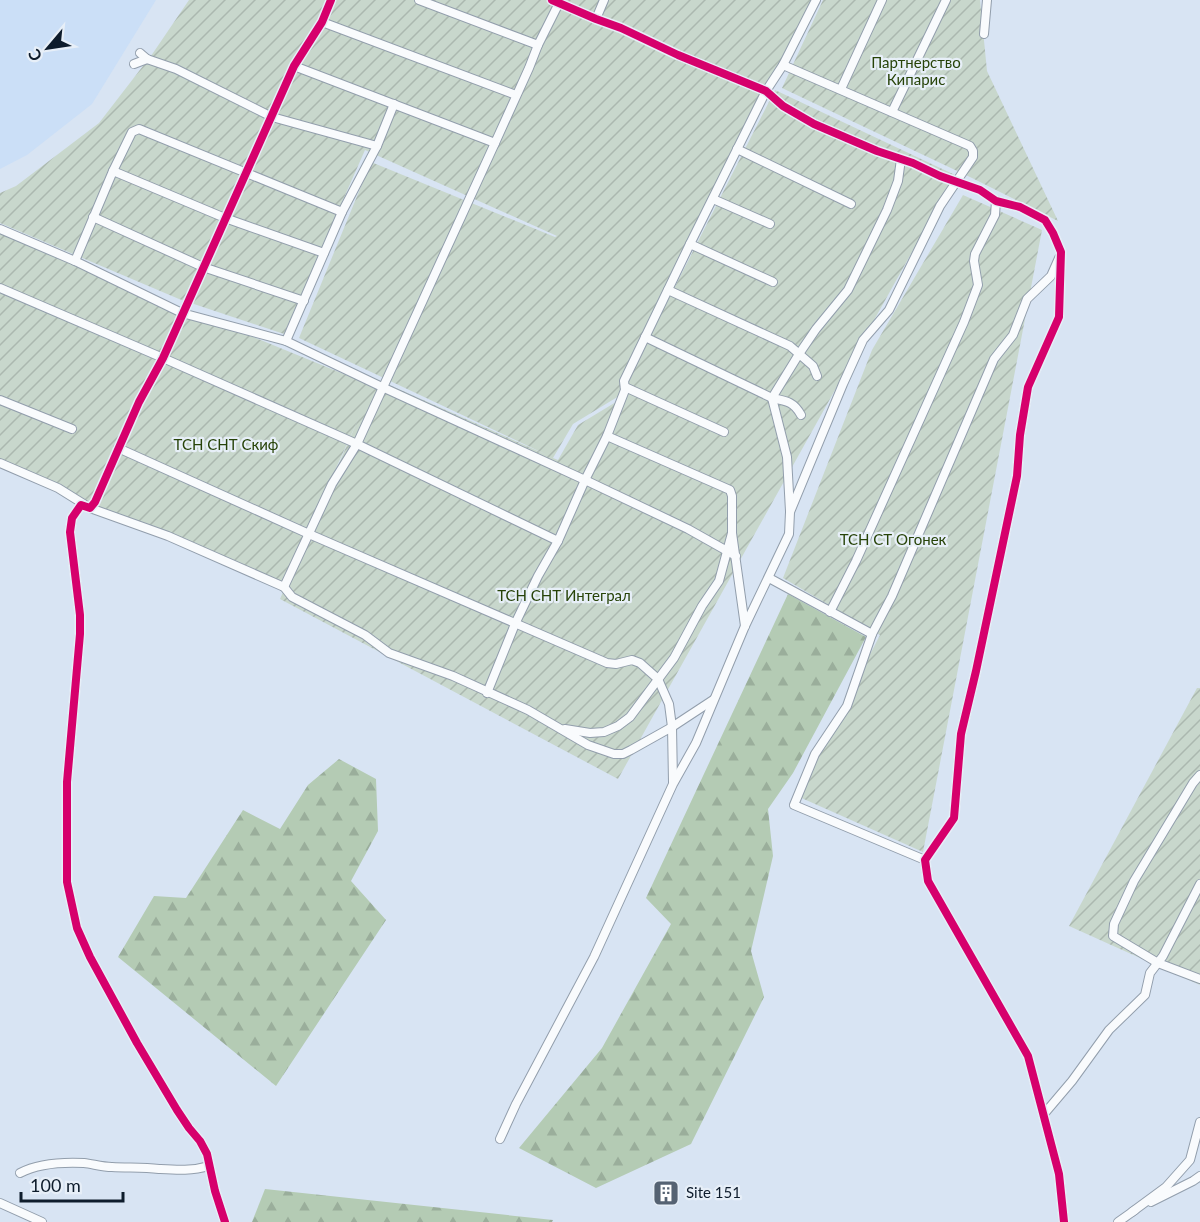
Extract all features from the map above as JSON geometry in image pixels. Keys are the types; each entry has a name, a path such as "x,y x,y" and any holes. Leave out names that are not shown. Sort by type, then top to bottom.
{"street":[{"path":"90,508 95,502 139,402 163,358 294,66 322,22 331,0"},
{"path":"419,0 538,45"},
{"path":"596,19 604,0"},
{"path":"487,693 515,624 558,541 607,436 625,390 624,381 766,91 783,65 816,0"},
{"path":"841,89 882,0"},
{"path":"892,112 946,0"},
{"path":"984,34 987,0"},
{"path":"284,587 332,484 357,444 529,68 555,1 621,27 678,55 766,91 783,106 814,123 877,151 980,190 996,201 1020,207 1045,220 1061,252 1059,317 1028,387 1020,435 1017,476 961,734 954,818 925,860 928,881 1028,1056 1059,1174 1064,1222"},
{"path":"322,22 516,94"},
{"path":"134,64 144,56 176,69 272,117 377,146"},
{"path":"783,65 972,148 974,157 940,206 889,310 863,340 790,512"},
{"path":"294,66 495,143"},
{"path":"286,341 342,212 377,146 394,104"},
{"path":"75,261 132,132 140,129 342,212"},
{"path":"737,149 851,204"},
{"path":"500,1139 521,1093 594,957 673,784 696,743 745,626 789,534 787,457 772,398 816,329 848,290 887,210 902,159"},
{"path":"113,171 225,218 324,253"},
{"path":"713,199 770,224"},
{"path":"830,612 856,561 964,322 978,285 975,254 995,215 996,201"},
{"path":"93,218 203,267 304,301"},
{"path":"0,229 75,261 182,313 286,341 688,529 736,556"},
{"path":"690,244 774,282"},
{"path":"925,860 794,805 815,754 847,706 872,634 892,597 994,359 1013,335 1027,299 1051,276 1061,252"},
{"path":"0,288 357,444 558,541"},
{"path":"668,290 790,346 813,366 817,376"},
{"path":"645,337 772,398 784,400 796,406 801,415"},
{"path":"625,387 724,432"},
{"path":"0,400 72,429"},
{"path":"607,436 727,488 731,493 732,533 745,626"},
{"path":"118,448 309,534 607,663 616,664 632,660 640,663 658,679 669,704 672,727 673,784"},
{"path":"0,463 58,488 90,508"},
{"path":"225,1222 207,1154 137,1043 90,957 77,928 67,882 67,782 80,615 70,532 72,518 81,505 168,536 284,587 292,597 365,635 389,653 453,676 528,710 588,745 614,754 623,754 631,750 713,700"},
{"path":"560,729 590,733 604,732 630,717 674,658 702,606 719,581 732,533"},
{"path":"769,578 872,634"},
{"path":"1200,775 1134,881 1114,924 1113,936 1158,963 1200,979"},
{"path":"1044,1114 1072,1081 1109,1030 1145,995 1150,973 1163,956 1200,884"},
{"path":"1118,1222 1166,1187 1190,1160 1200,1122"},
{"path":"20,1173 30,1168 50,1164 84,1163 108,1167 174,1171 189,1171 209,1166"},
{"path":"1132,1212 1200,1176"},
{"path":"0,1203 42,1222"}],"shaded area":[{"path":"0,0 156,0 92,104 27,155 0,169"}],"green space":[{"path":"189,0 815,0 629,377 775,90 955,175 618,779 280,599 360,415 281,590 0,466 0,233 373,386 376,379 547,455 299,338 371,162 557,236 365,150 284,334 179,299 0,223 0,193 16,186 99,123 153,53","holes":["619,396 616,402 578,425 558,460 553,458 573,424"]},
{"name":"Партнерство Кипарис","path":"823,0 980,0 987,71 1058,221 782,88"},
{"name":"ТСН СТ Огонек","path":"963,195 1042,230 923,852 797,796 880,635 783,578 872,350"},
{"path":"788,594 866,637 793,773 768,809 773,856 751,951 764,997 691,1144 596,1188 519,1148 602,1048 671,924 646,898"},
{"path":"1197,688 1200,688 1200,985 1069,926"},
{"path":"339,759 376,779 378,831 351,881 386,920 276,1086 118,957 154,896 186,898 243,810 280,829 308,785"},
{"path":"265,1189 553,1220 552,1222 252,1222"}],"cycle path":[{"path":"225,1222 207,1154 177,1110 137,1043 90,957 77,928 67,882 67,782 80,634 80,615 70,532 72,518 81,505 90,508 95,502 139,402 163,358 294,66 322,22 331,0"},
{"path":"552,0 766,91 783,106 814,124 877,151 980,190 996,201 1020,207 1045,220 1061,252 1059,317 1028,387 1020,435 1017,476 961,734 954,818 925,860 928,881 1028,1056 1059,1174 1064,1222"}],"place":[{"name":"Site 151","path":"666,1193"}],"park label":[{"name":"ТСН СНТ Скиф","path":"226,445"},
{"name":"ТСН СНТ Интеграл","path":"564,596"}]}
